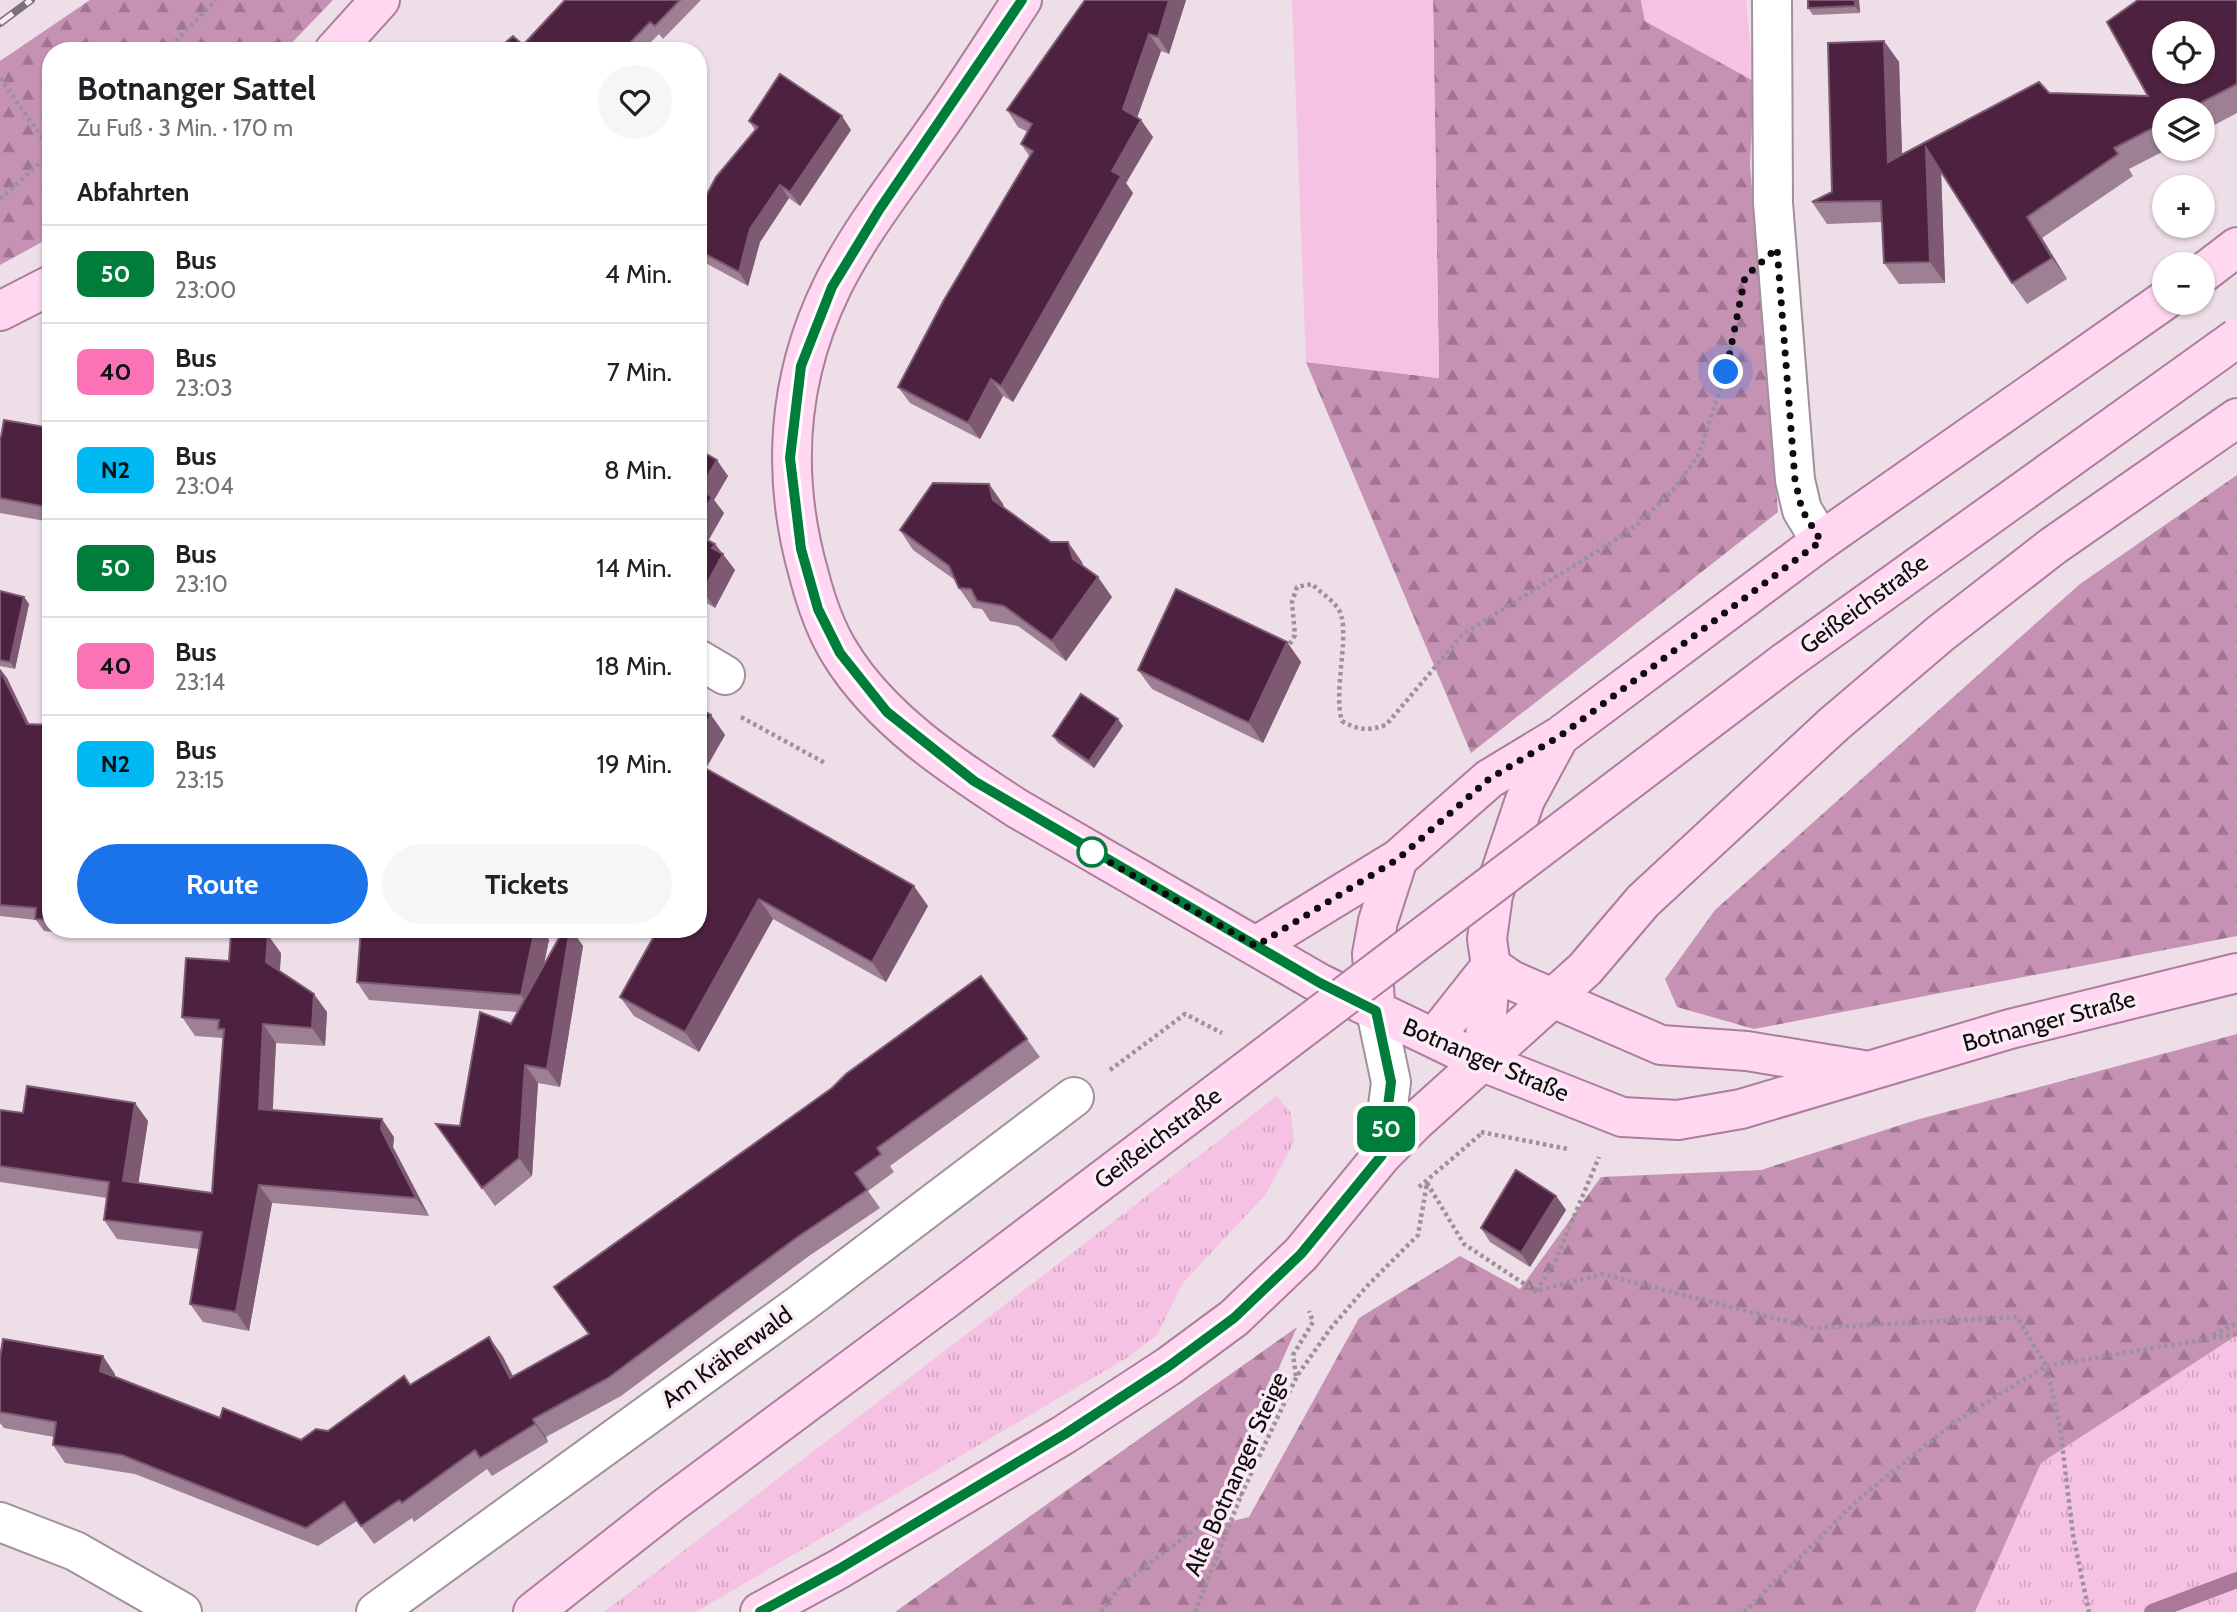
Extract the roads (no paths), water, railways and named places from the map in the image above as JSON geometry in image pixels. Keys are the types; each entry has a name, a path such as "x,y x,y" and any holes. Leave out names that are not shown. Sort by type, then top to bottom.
{"main road":[{"path":"342,42 380,0"},
{"name":"Botnanger Straße","path":"1022,0 879,210 832,287 801,366 792,417 790,458 801,549 818,609 840,653 887,712 974,781 1007,802 1256,946 1376,1011 1483,1062 1622,1117 1678,1120 1741,1109 2010,1029 2237,973"},
{"path":"2215,264 2237,247"},
{"path":"0,311 42,290"},
{"path":"1256,946 1398,859 1489,779 1560,736 1821,541 2152,309"},
{"name":"Geißeichstraße","path":"533,1612 668,1505 943,1301 1785,662 2237,338"},
{"path":"760,1612 839,1569 1065,1434 1169,1366 1234,1318 1301,1254 1382,1155 1443,1095 1585,969 1643,901 1834,724 2053,546 2237,418"},
{"path":"1483,1062 1491,966 1487,939 1493,895 1525,800 1560,736"},
{"path":"1376,1011 1372,954 1378,921 1398,859"},
{"path":"1491,966 1511,980 1661,1045 1746,1051 1871,1072"},
{"path":"1434,1038 1491,966"}],"street":[{"path":"1772,0 1773,203 1795,480 1802,510 1821,541"},
{"path":"1376,1011 1391,1082 1382,1155"},
{"name":"Am Kräherwald","path":"376,1612 802,1303 1074,1097"},
{"path":"0,1522 75,1551 182,1612"}],"waterway":[{"path":"2152,1612 2237,1580"}],"railway":[{"path":"0,23 31,0"}]}
